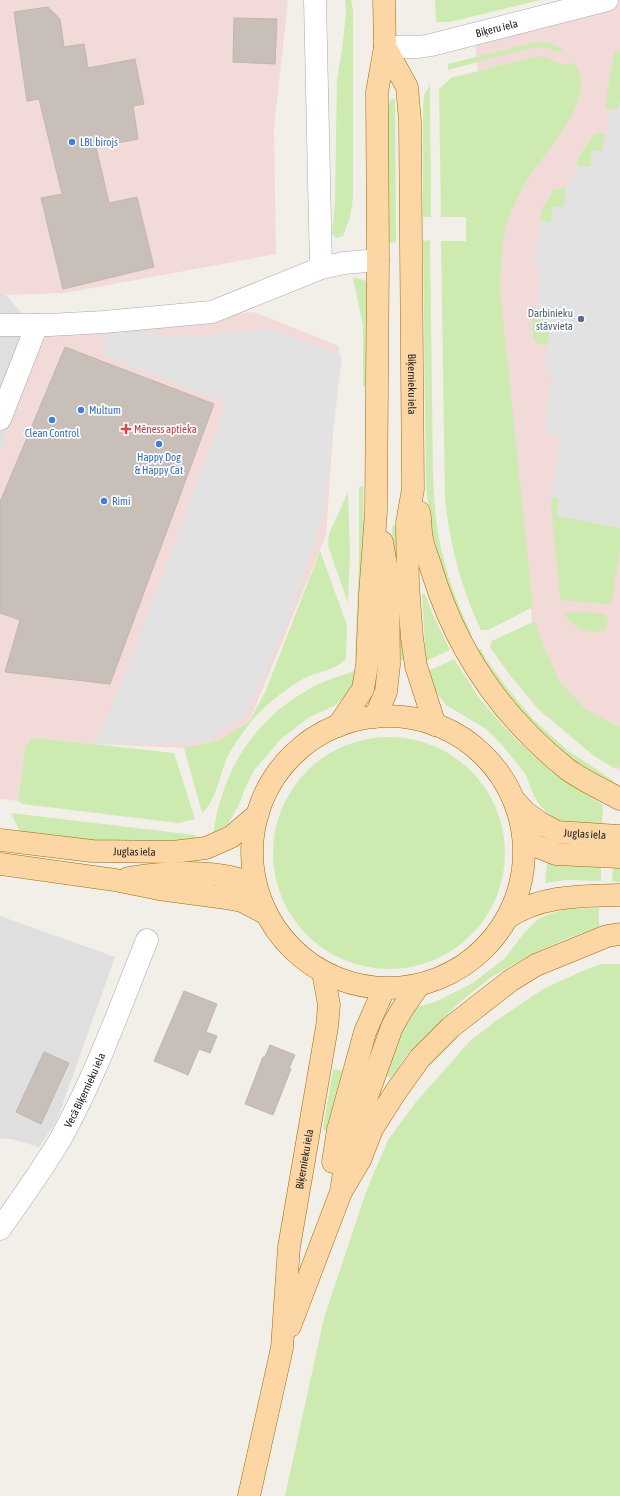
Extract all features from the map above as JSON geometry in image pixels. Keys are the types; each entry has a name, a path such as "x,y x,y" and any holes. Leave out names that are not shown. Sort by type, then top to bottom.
{"main road":[{"name":"Biķernieku iela","path":"338,726 363,689 366,671 376,512 378,260 377,92 385,46 384,0"},
{"name":"Biķernieku iela","path":"385,46 407,87 410,121 413,489 407,523 408,585 412,638 416,666 435,725"},
{"path":"378,260 410,259"},
{"path":"413,489 419,514 422,539 436,586 463,649 483,681 508,713 529,736 568,770 620,799"},
{"name":"Biķernieku iela","path":"375,717 386,692 389,665 388,577 376,512"},
{"path":"375,717 406,717 435,725 458,735 477,749 502,777 514,799 523,833 525,858 522,883 518,895 507,918 494,939 471,961 443,977 419,985 384,989 359,986 335,978 304,959 286,943 267,914 256,885 252,849 255,825 262,802 273,780 288,761 306,744 338,726 362,718 375,717"},
{"name":"Juglas iela","path":"514,799 525,812 557,832 620,836"},
{"name":"Juglas iela","path":"0,840 92,851 173,852 206,848 231,837 258,814"},
{"name":"Juglas iela","path":"523,833 536,846 556,854 620,857"},
{"name":"Juglas iela","path":"0,864 115,880 159,889 203,894 242,901 267,914"},
{"name":"Juglas iela","path":"115,880 157,873 205,874 229,876 242,879 256,885"},
{"path":"507,918 531,904 572,896 620,895"},
{"path":"341,1192 360,1160 372,1129 397,1090 420,1058 451,1027 510,981 536,965 607,936 620,934"},
{"name":"Biķernieku iela","path":"282,1348 289,1248 327,1027 329,1005 323,972"},
{"name":"Biķernieku iela","path":"249,1496 282,1348 341,1192 347,1152 390,1034 401,1011 419,985"},
{"name":"Biķernieku iela","path":"318,1252 338,1130 365,1032 384,989"}],"street":[{"path":"315,0 321,268"},
{"name":"Biķeru iela","path":"385,46 419,47 431,45 607,0"},
{"path":"0,325 104,322 212,312 321,268 344,263 378,260"},
{"path":"0,419 37,325"},
{"name":"Vecā Biķernieku iela","path":"0,1229 44,1166 61,1137 97,1066 147,940"}],"shaded area":[{"path":"0,0 288,0 274,127 276,254 65,293 6,295 0,293"},
{"path":"563,0 620,0 620,771 612,767 542,703 523,546 473,23"},
{"name":"Darbinieku stāvvieta","path":"620,101 620,528 557,516 559,498 552,498 560,436 545,433 552,372 544,371 549,329 542,328 543,309 537,308 541,266 535,266 542,221 551,223 553,206 564,207 566,189 577,166 591,167 592,150 602,151 611,110 618,109"},
{"path":"0,293 6,295 38,332 24,393 0,450"},
{"path":"254,312 339,346 326,535 249,722 219,740 184,748 96,744 39,738 31,739 25,747 18,801 0,799 0,450 46,332 68,332"},
{"path":"104,326 179,337 271,329 342,356 323,515 293,607 261,683 246,713 207,742 142,745 96,744 135,649 227,403 105,356"},
{"path":"0,916 115,957 57,1120 39,1147 11,1139 0,1139"}],"green space":[{"path":"345,0 351,0 353,9 353,198 350,217 343,236 336,238 332,234 335,202 337,79 346,14"},
{"path":"435,0 540,0 450,22 436,22"},
{"path":"536,42 551,44 564,50 558,52 543,47 528,49 448,70 448,64"},
{"path":"620,50 619,109 608,109 605,106 614,53"},
{"path":"543,56 563,65 574,63 581,77 581,91 576,106 568,121 559,136 528,178 512,211 506,226 504,238 501,260 500,289 533,607 488,630 481,630 457,566 445,499 441,241 466,241 466,217 441,217 439,89 451,78 525,59"},
{"path":"430,85 431,217 423,217 423,107 424,95"},
{"path":"391,99 395,99 396,242 388,243 386,112"},
{"path":"595,133 605,134 602,151 592,150 591,167 577,166 578,158"},
{"path":"554,189 566,189 564,207 551,223 542,221 540,217 542,209"},
{"path":"430,240 433,474 436,514 448,575 472,637 467,640 432,545 426,483 423,241"},
{"path":"353,278 362,279 368,283 371,313 365,387 363,387 363,325"},
{"path":"537,308 543,309 542,328 549,329 548,345 537,344 533,338 531,311"},
{"path":"363,486 364,559 360,659 355,658 359,559 359,487"},
{"path":"348,492 350,553 348,603 328,546 329,534"},
{"path":"552,498 559,498 557,516 620,528 620,550 612,601 607,604 560,600 551,504"},
{"path":"397,525 406,660 398,660 392,526"},
{"path":"320,551 347,625 346,659 337,666 310,676 290,687 273,700 252,720 231,750 224,764 211,802 202,813 184,748 219,740 249,722 266,690"},
{"path":"422,594 425,594 450,650 426,661"},
{"path":"576,611 603,614 608,618 607,626 604,631 590,632 580,630 572,624 563,613"},
{"path":"535,621 545,650 559,680 584,708 615,725 620,726 620,767 614,768 594,756 539,710 512,678 490,647 492,641"},
{"path":"481,649 486,659 507,688 533,719 567,750 614,781 612,787 584,771 535,732 472,651"},
{"path":"454,659 480,699 506,729 527,750 552,772 603,805 602,827 559,822 540,806 533,794 526,775 502,745 486,729 446,705 432,687 428,671"},
{"path":"358,670 355,685 336,705 308,718 281,739 255,769 246,786 238,807 227,825 213,835 218,808 225,786 242,751 253,736 280,709 296,697 335,677"},
{"path":"389,737 423,742 433,746 444,751 471,771 491,798 496,809 500,819 505,853 500,887 496,897 491,908 471,935 444,955 433,960 423,964 389,969 355,964 345,960 334,955 307,935 287,908 282,897 278,887 273,853 278,819 282,809 287,798 307,771 334,751 345,746 355,742"},
{"path":"39,738 174,753 195,819 178,823 22,804 18,801 25,747 31,739"},
{"path":"11,813 195,835 197,840 163,844 33,837 19,830"},
{"path":"547,861 601,864 601,881 566,880 545,883"},
{"path":"613,864 620,864 620,882 612,881"},
{"path":"599,908 599,927 563,940 528,956 490,978 460,1002 408,1053 391,1078 382,1074 396,1035 416,1007 435,1002 473,983 505,958 524,933 538,919 567,909"},
{"path":"602,964 620,964 620,1496 285,1496 324,1318 366,1192 388,1140 416,1102 470,1041 497,1020 543,989 580,972"},
{"path":"333,1069 344,1071 329,1130 323,1130"}],"building":[{"path":"48,7 60,19 64,47 84,44 88,68 135,59 144,104 133,106 138,139 96,147 109,203 137,197 154,267 63,289 41,198 62,194 39,99 27,101 14,12"},
{"path":"234,18 277,19 275,64 233,62"},
{"path":"65,347 214,404 110,684 5,672 20,620 0,613 0,502"},
{"path":"184,991 217,1004 206,1032 217,1036 210,1053 199,1049 188,1075 154,1061"},
{"path":"270,1045 295,1055 273,1115 245,1104 263,1057 265,1057"},
{"path":"44,1052 69,1063 41,1124 16,1112"}],"place":[{"name":"LBL birojs","path":"72,142"},
{"name":"Darbinieku stāvvieta","path":"581,319"},
{"name":"Multum","path":"81,410"},
{"name":"Clean Control","path":"52,420"},
{"name":"Mēness aptieka","path":"126,429"},
{"name":"Happy Dog & Happy Cat","path":"159,444"},
{"name":"Rimi","path":"104,501"}]}
